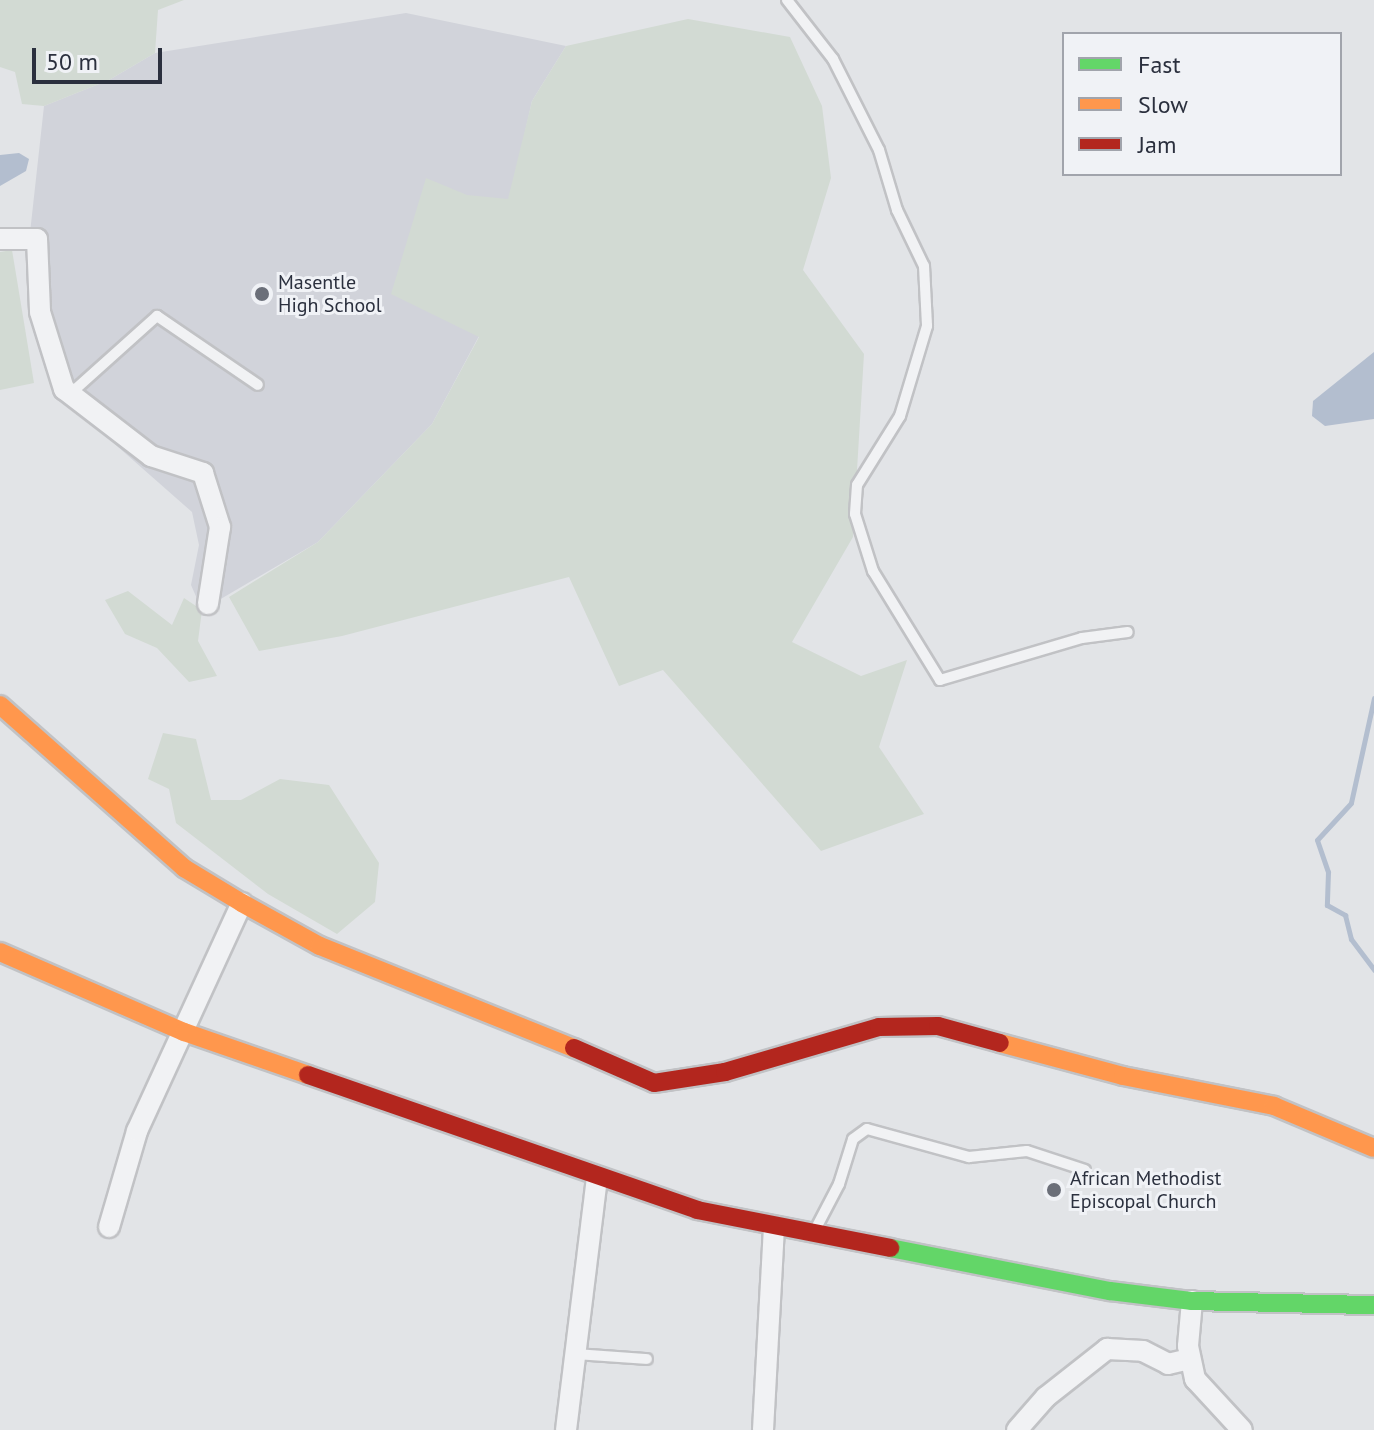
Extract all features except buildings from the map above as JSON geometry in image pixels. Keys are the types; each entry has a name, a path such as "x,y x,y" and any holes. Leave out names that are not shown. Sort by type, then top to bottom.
{"street":[{"path":"0,239 37,239 40,312 70,394 151,456 203,473 220,527 208,604"},
{"path":"0,705 184,868 242,903 320,946 471,1003 654,1083 725,1072 879,1027 938,1026 1123,1076 1263,1103 1374,1148"},
{"path":"109,1227 137,1131 242,903"},
{"path":"0,952 184,1032 597,1179 774,1228 1021,1277 1192,1301 1374,1305"},
{"path":"566,1430 597,1179"},
{"path":"763,1430 774,1228"},
{"path":"1192,1301 1189,1359 1200,1387 1242,1430"},
{"path":"1017,1430 1046,1397 1107,1349 1143,1351 1168,1364 1189,1359"}],"lane":[{"path":"787,0 833,59 879,150 897,210 924,266 927,326 900,416 857,485 855,514 873,571 940,680 1082,638 1128,632"},
{"path":"70,394 157,316 258,385"},
{"path":"811,1234 839,1184 853,1139 867,1129 969,1157 1027,1151 1085,1170"},
{"path":"577,1354 647,1359"}],"shaded area":[{"path":"0,0 184,0 158,10 155,53 109,80 44,106 22,104 15,72 0,67"},
{"name":"Masentle High School","path":"406,13 566,46 532,101 479,336 432,424 318,542 202,610 191,585 199,545 192,512 51,388 28,251 44,106 109,80 155,53"},
{"path":"688,19 790,37 822,106 831,178 803,270 864,354 853,537 792,642 861,676 907,660 879,747 924,814 821,851 663,670 619,686 569,577 342,636 259,651 229,597 318,542 432,424 479,337 391,294 426,178 467,195 508,199 532,101 566,46"},
{"path":"12,250 34,383 0,390 0,252"},
{"path":"128,591 172,625 184,598 202,610 198,641 217,676 189,682 157,648 125,634 105,600"},
{"path":"163,733 196,739 211,800 241,800 280,779 329,785 379,863 375,902 337,934 268,894 176,823 169,789 148,779"}],"water":[{"path":"19,153 29,159 26,171 0,186 0,155"},
{"path":"1374,352 1374,419 1325,426 1312,416 1313,401"}],"waterway":[{"path":"1374,698 1351,803 1317,840 1328,872 1327,905 1345,915 1351,939 1374,970"}],"traffic: fast":[{"path":"890,1248 1110,1291 1192,1301 1374,1305"}],"traffic: slow":[{"path":"0,705 184,868 242,903 320,946 574,1048"},
{"path":"0,952 184,1032 308,1075"},
{"path":"1000,1043 1123,1076 1274,1106 1374,1148"}],"traffic: jam":[{"path":"574,1048 654,1083 725,1072 879,1027 938,1026 1000,1043"},
{"path":"308,1075 697,1210 890,1248"}],"place":[{"name":"Masentle High School","path":"262,294"},
{"name":"African Methodist Episcopal Church","path":"1054,1190"}]}
